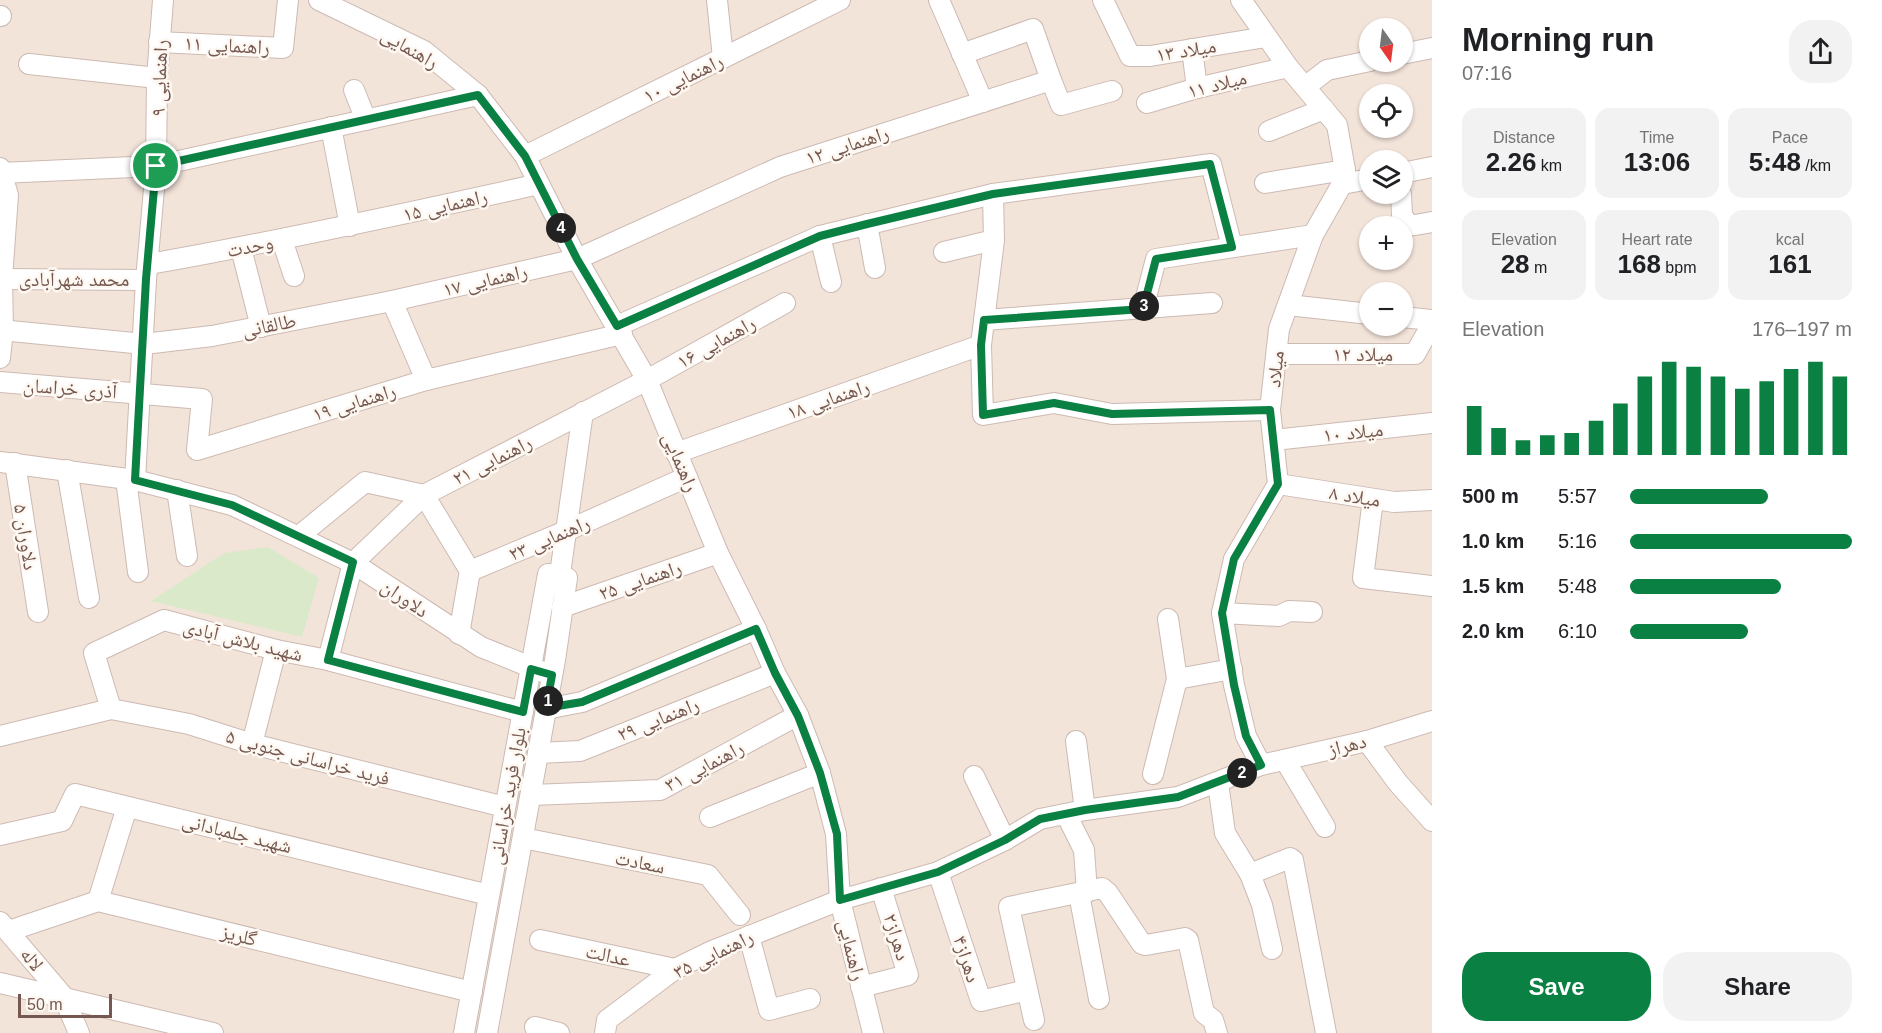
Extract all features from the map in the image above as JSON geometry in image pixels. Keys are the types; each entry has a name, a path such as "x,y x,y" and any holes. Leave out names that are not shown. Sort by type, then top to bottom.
{"street":[{"name":"راهنمایی ۹","path":"138,572 130,480 141,393 147,272 156,166 159,42 163,0"},
{"name":"راهنمایی ۱۱","path":"159,42 283,48 288,0"},
{"path":"717,0 723,58"},
{"name":"راهنمایی ۱۰","path":"525,156 840,0"},
{"path":"939,0 983,102"},
{"name":"میلاد ۱۳","path":"1103,0 1130,56 1150,56 1266,37"},
{"path":"1241,0 1288,67 1337,125 1343,177"},
{"name":"راهنمایی","path":"330,2 424,51 478,95 525,156 577,259 647,380 718,553 798,716 820,773 837,834 840,900 873,1033"},
{"path":"962,54 1033,29 1061,105 1113,91"},
{"path":"1413,52 1432,48"},
{"path":"1192,49 1197,88"},
{"path":"1305,87 1327,70 1359,63"},
{"path":"29,64 158,78"},
{"name":"میلاد ۱۱","path":"1147,103 1197,88 1288,67"},
{"name":"راهنمایی ۱۲","path":"577,259 780,167 1051,80"},
{"path":"354,90 366,120"},
{"path":"1,171 156,166 478,95"},
{"path":"1269,131 1324,109"},
{"path":"331,127 350,226"},
{"name":"راهنمایی ۱۹","path":"141,393 202,399 197,450 426,380 619,330 820,236 993,194 1210,164 1232,247"},
{"path":"1413,171 1432,167"},
{"name":"آذری خراسان","path":"0,358 1,279 8,195 1,171"},
{"path":"1265,183 1343,177 1359,178"},
{"name":"میلاد","path":"1278,484 1270,410 1279,329 1313,235 1343,177"},
{"name":"راهنمایی ۱۵","path":"350,226 539,184"},
{"path":"993,194 994,240 981,345 983,415 1054,403 1112,414 1270,410"},
{"path":"1401,204 1402,215 1409,226 1432,222"},
{"path":"867,224 875,268"},
{"name":"وحدت","path":"147,272 241,248 350,226"},
{"path":"1143,309 1156,259 1313,235"},
{"path":"820,236 831,282"},
{"path":"282,240 294,276"},
{"path":"944,252 994,240"},
{"path":"241,248 261,327"},
{"name":"راهنمایی ۱۷","path":"393,301 577,259"},
{"name":"محمد شهرآبادی","path":"1,279 147,272"},
{"path":"393,301 426,380"},
{"name":"طالقانی","path":"1,330 144,344 212,336 393,301"},
{"name":"راهنمایی ۱۶","path":"647,380 785,303"},
{"path":"984,320 1212,303"},
{"path":"1288,305 1359,313"},
{"path":"1413,319 1432,322"},
{"name":"میلاد ۱۲","path":"1277,354 1415,354 1432,322"},
{"name":"راهنمایی ۱۸","path":"676,453 981,345"},
{"name":"راهنمایی ۲۱","path":"353,562 424,495 647,380"},
{"name":"آذری خراسان","path":"0,382 141,393"},
{"path":"560,574 583,412"},
{"name":"میلاد ۱۰","path":"1274,440 1432,423"},
{"name":"دلاوران","path":"7,462 130,480 232,505 353,562 481,647 531,669 552,675"},
{"name":"دلاوران ۵","path":"7,462 38,612"},
{"path":"67,470 89,598"},
{"name":"راهنمایی ۲۳","path":"470,571 687,477"},
{"path":"299,536 365,482 424,495 470,571 459,634"},
{"path":"1261,765 1246,736 1222,613 1234,559 1278,484"},
{"name":"میلاد ۸","path":"1278,484 1394,502 1432,500"},
{"path":"177,490 187,555"},
{"path":"1373,499 1363,578 1432,585"},
{"name":"راهنمایی ۲۵","path":"562,607 718,553"},
{"path":"328,660 353,562"},
{"name":"بلوار فرید خراسانی","path":"464,1033 548,574 560,574 567,578 552,675 487,1033"},
{"path":"1222,613 1279,616 1288,611 1312,612"},
{"path":"1153,774 1177,679 1168,619"},
{"name":"شهید بلاش آبادی","path":"111,709 94,653 164,620 276,650 328,660 523,712"},
{"path":"546,708 582,702 756,629"},
{"path":"252,744 276,650"},
{"path":"1177,679 1232,669"},
{"name":"راهنمایی ۲۹","path":"538,753 580,751 775,673"},
{"path":"0,736 111,709"},
{"name":"فرید خراسانی جنوبی ۵","path":"111,709 189,724 252,744 506,807"},
{"name":"راهنمایی ۳۱","path":"531,795 660,790 798,716"},
{"name":"دهراز","path":"1066,814 1178,797 1261,765 1367,741 1432,721"},
{"path":"1076,741 1085,810"},
{"path":"1367,741 1398,783 1432,821"},
{"path":"1284,760 1325,827"},
{"path":"710,817 820,773"},
{"path":"974,776 1005,840"},
{"path":"1218,783 1225,832 1250,873 1262,905 1272,949"},
{"name":"شهید جلمبادانی","path":"0,835 62,821 75,794 489,895"},
{"path":"4,927 98,901 128,807"},
{"path":"1066,814 1084,850 1083,893 1099,999"},
{"name":"راهنمایی ۳۵","path":"605,1033 607,1020 675,969 712,951 840,900 938,872 1005,840 1040,819 1066,814"},
{"name":"سعادت","path":"523,838 708,876 740,915"},
{"path":"1250,873 1290,858 1293,860 1326,1033"},
{"name":"دهراز۴","path":"938,872 981,1001 1027,990"},
{"name":"دهراز۲","path":"861,987 908,975 881,888"},
{"path":"1034,1020 1009,908 1105,889 1142,944 1187,939 1204,1013 1213,1020 1217,1033"},
{"name":"گلریز","path":"98,901 472,992"},
{"name":"لاله","path":"4,927 63,996 80,1033"},
{"path":"749,936 769,1010 810,999"},
{"name":"عدالت","path":"540,940 675,969"},
{"path":"0,983 213,1033"},
{"path":"535,1028 559,1033"}],"shaded area":[{"path":"0,0 1432,0 1432,1033 0,1033"}],"green space":[{"path":"268,547 319,578 302,637 151,601 224,553"}],"route":[{"path":"478,95 525,156 577,259 617,326 820,236 993,194 1210,164 1232,247 1156,259 1143,309 984,320 981,345 983,415 1054,403 1112,414 1270,410 1278,484 1234,559 1222,613 1234,685 1246,736 1261,765 1178,797 1085,810 1040,819 1005,840 938,872 840,900 837,834 820,773 798,716 775,673 756,629 582,702 546,708 552,675 531,669 523,712 328,660 353,562 232,505 135,480 146,279 156,166 478,95"}]}
